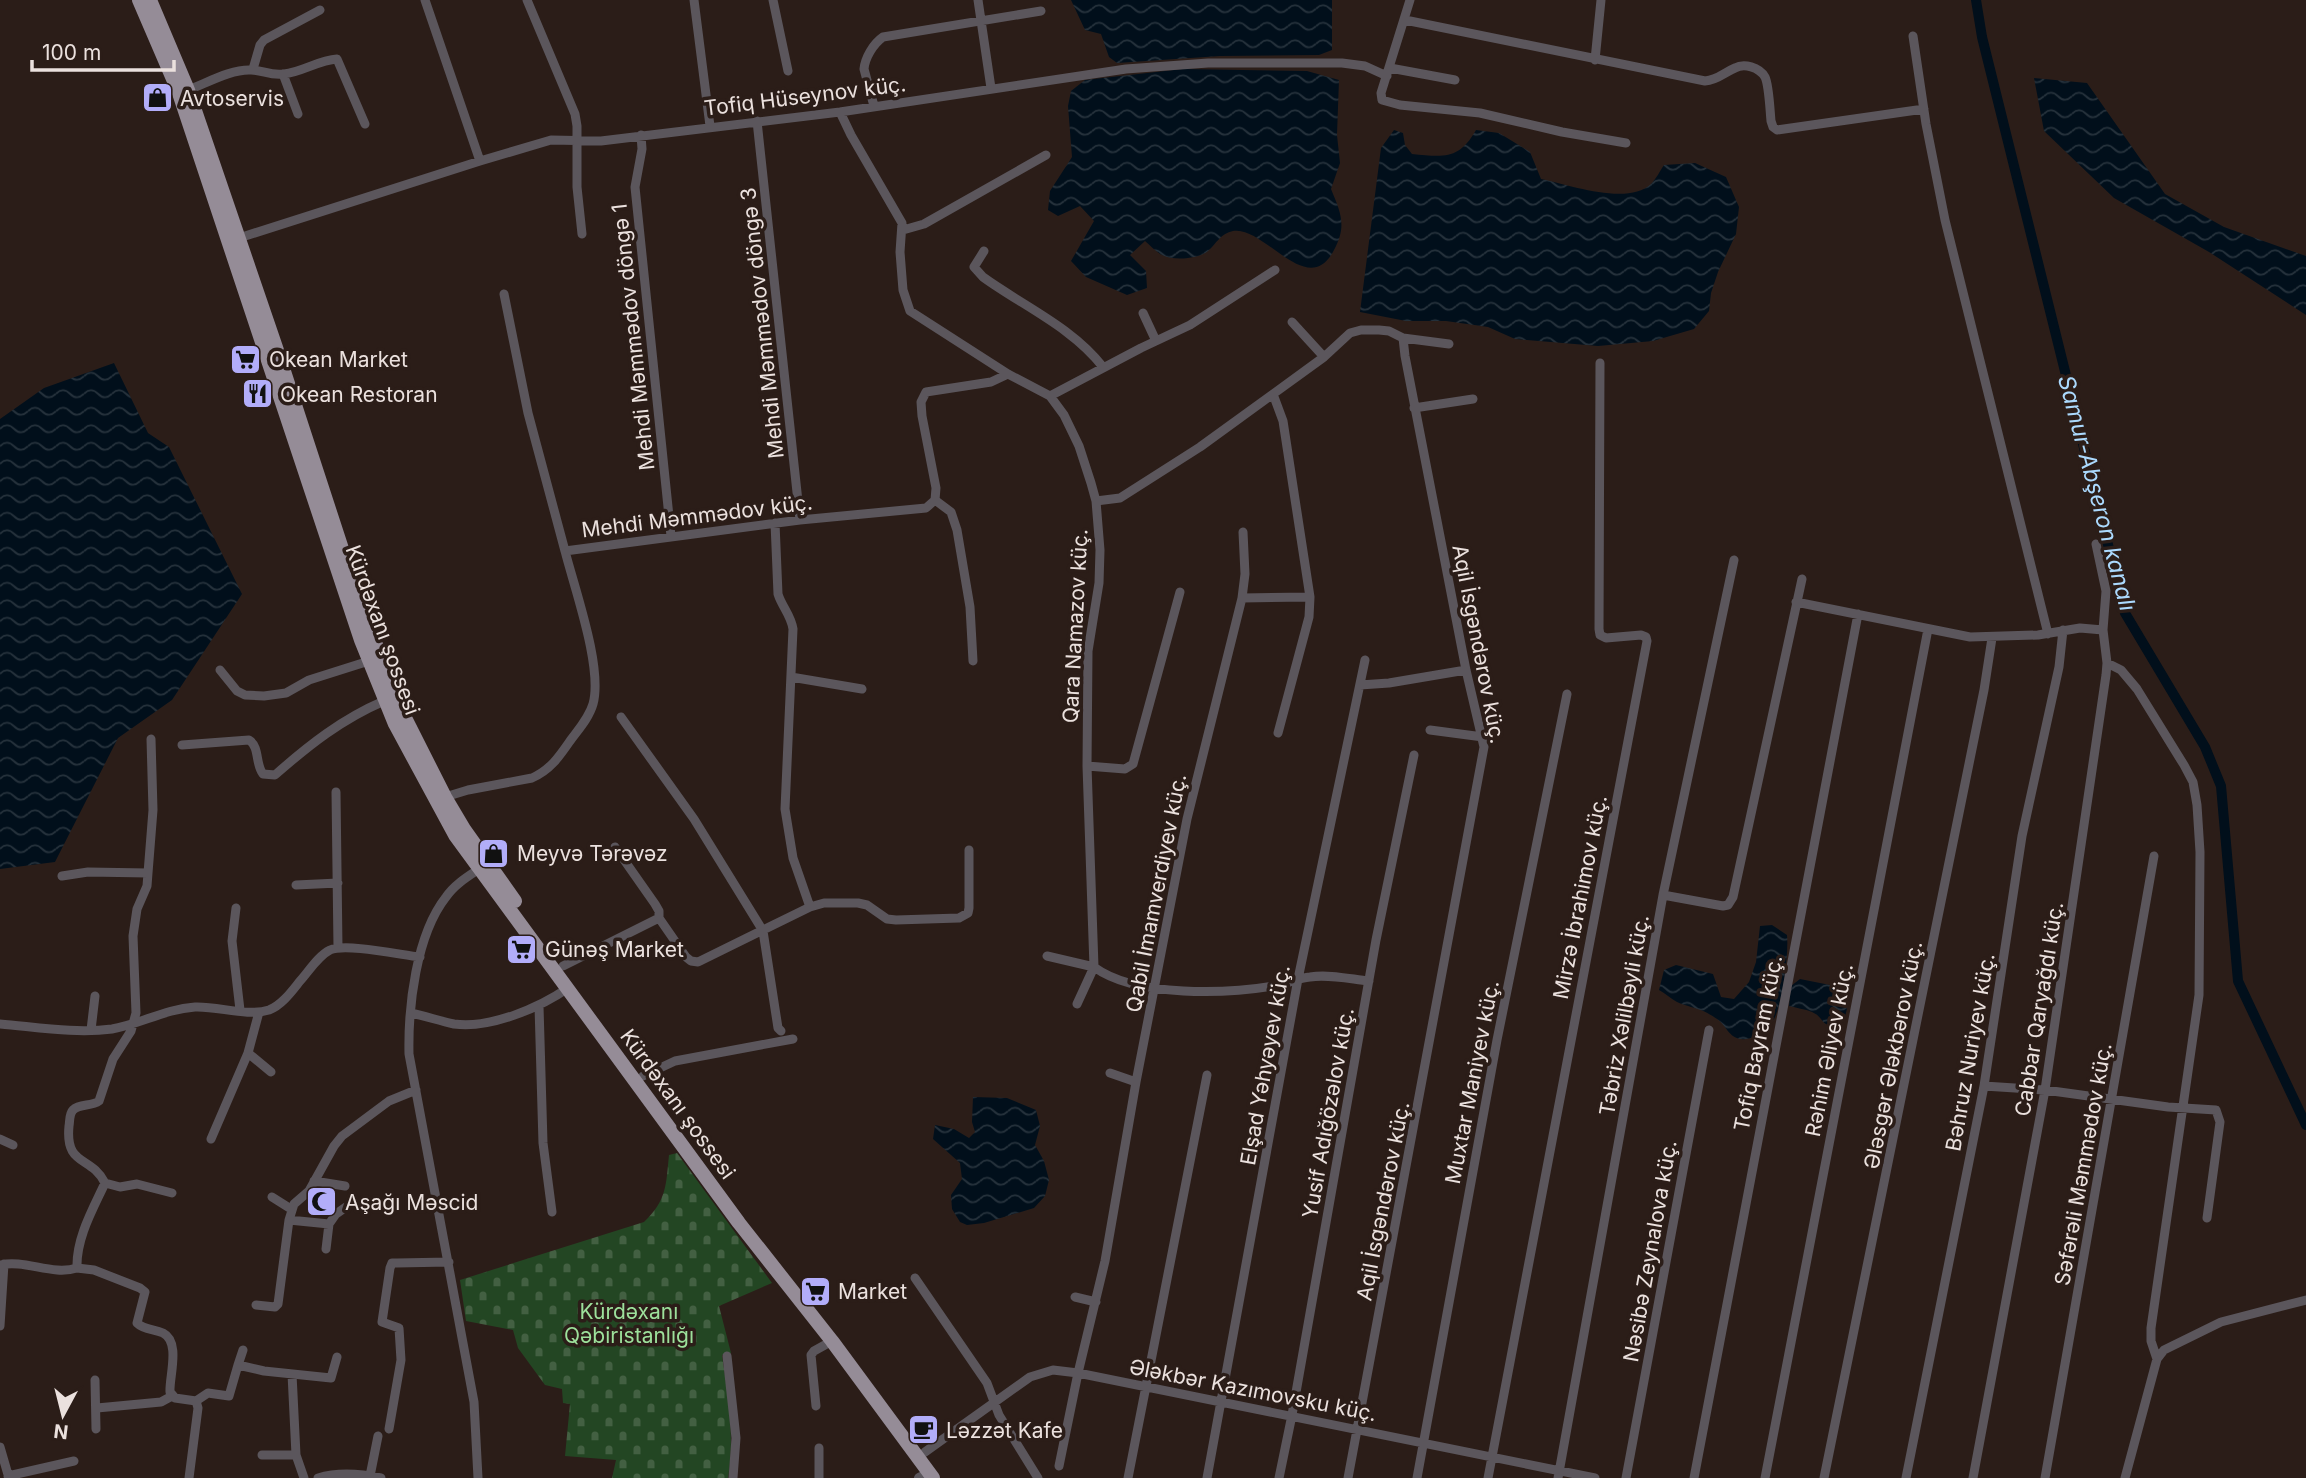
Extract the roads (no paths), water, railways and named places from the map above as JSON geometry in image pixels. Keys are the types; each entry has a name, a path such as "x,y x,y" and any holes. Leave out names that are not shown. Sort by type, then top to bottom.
{"main road":[{"name":"Kürdəxanı şossesi","path":"139,0 181,101 369,661 384,701 436,802 568,988 932,1475"},
{"name":"Kürdəxanı şossesi","path":"150,0 188,90 386,675 445,797 483,866 563,965 743,1220 925,1452 932,1475"}],"street":[{"path":"425,0 480,161"},
{"path":"527,0 575,114 577,187 582,234"},
{"path":"694,0 710,126"},
{"path":"773,0 788,71"},
{"path":"978,0 991,88"},
{"path":"1410,0 1381,93 1382,100 1388,103 1480,113 1562,132 1626,143"},
{"path":"1595,60 1601,0"},
{"path":"253,69 264,40 320,10"},
{"path":"874,106 864,63 878,40 883,37 1041,11"},
{"path":"1405,20 1705,81 1715,80 1735,67 1745,65 1755,68 1765,77 1771,121 1777,130 1924,109"},
{"path":"1913,36 1945,220 2048,634"},
{"path":"188,90 218,78 253,69 270,75 283,74 337,59 365,124"},
{"name":"Tofiq Hüseynov küç.","path":"239,238 551,141 601,141 840,112 1126,69 1208,63 1342,63 1455,80"},
{"path":"283,74 298,114"},
{"name":"Qara Namazov küç.","path":"840,112 898,215 903,230 900,252 903,290 910,311 1008,374 1050,396 1064,415 1079,446 1096,501 1100,550 1099,583 1087,651 1087,766 1094,967"},
{"name":"Mehdi Məmmədov döngə 3","path":"757,121 800,520"},
{"name":"Mehdi Məmmədov döngə 1","path":"641,135 642,149 635,187 671,536"},
{"path":"903,230 924,224 1046,155"},
{"path":"984,251 974,267 983,277 1063,329 1095,356 1103,367"},
{"path":"1050,396 1103,367 1190,326 1275,270"},
{"path":"504,294 528,413 565,551"},
{"path":"1143,313 1156,341"},
{"path":"1292,323 1324,357"},
{"path":"1096,501 1110,501 1135,489 1200,447 1324,357 1355,331 1389,331 1403,338 1449,344"},
{"name":"Aqil İsgəndərov küç.","path":"1348,1478 1484,754 1483,737 1466,670 1403,338"},
{"name":"Mirzə İbrahimov küç.","path":"1488,1478 1647,641 1646,637 1641,635 1606,638 1600,635 1600,363"},
{"path":"973,661 966,572 951,512 935,500 936,488 921,401 926,392 991,382 1008,374"},
{"path":"1273,394 1283,421 1310,597 1310,617 1278,733"},
{"path":"1415,408 1473,399"},
{"name":"Mehdi Məmmədov küç.","path":"445,797 541,774 556,761 588,715 593,704 595,666 565,551 800,520 926,508 935,500"},
{"path":"775,523 778,594 792,619 793,629 785,809 793,859 810,907"},
{"name":"Qabil İmamverdiyev küç.","path":"1059,1466 1105,1261 1136,1082 1187,819 1242,598 1245,574 1242,532"},
{"name":"Cabbar Qaryağdı küç.","path":"1973,1478 2045,1090 2107,663 2102,630 2106,591 2096,544"},
{"name":"Təbriz Xəlilbəyli küç.","path":"1558,1474 1664,895 1734,560"},
{"path":"1664,895 1723,906 1728,905 1732,897 1802,579"},
{"path":"1087,766 1125,769 1133,764 1180,592"},
{"path":"1242,598 1310,597"},
{"path":"1796,602 1970,637 2048,634 2080,628 2102,630"},
{"name":"Tofiq Bayram küç.","path":"1694,1478 1857,614"},
{"name":"Rəhim Əliyev küç.","path":"1765,1478 1928,629"},
{"name":"Bəhruz Nuriyev küç.","path":"1906,1478 1984,1086 2022,836 2061,658 2063,630"},
{"name":"Ələsgər Ələkbərov küç.","path":"1824,1478 1987,678 1992,638"},
{"name":"Elşad Yəhyəyev küç.","path":"1207,1478 1298,979 1365,660"},
{"path":"220,670 237,691 245,695 264,696 286,693 309,680 369,661"},
{"path":"2107,663 2121,670 2144,700 2193,782 2197,805 2200,852 2199,995 2151,1328 2151,1341 2157,1359"},
{"path":"1360,685 1466,670"},
{"path":"791,677 862,689"},
{"name":"Muxtar Maniyev küç.","path":"1417,1478 1497,1040 1567,694"},
{"path":"182,746 249,740 255,747 263,774 275,775 312,742 340,723 384,701"},
{"path":"621,717 694,819 763,931 778,1028 781,1031"},
{"path":"1430,730 1483,737"},
{"path":"151,739 153,800 147,886 137,908 134,924 137,995 134,1024 113,1059 99,1101 94,1105 75,1108 71,1112 68,1146 105,1183 120,1187 137,1184 173,1193"},
{"name":"Yusif Adığözəlov küç.","path":"1279,1478 1369,981 1414,755"},
{"path":"336,792 338,948"},
{"path":"615,847 655,904 659,918 691,961 698,961 810,907 824,903 867,905 882,916 896,920 964,916 969,908 969,850"},
{"name":"Səfərəli Məmmədov küç.","path":"2045,1478 2154,856"},
{"path":"478,1478 474,1402 409,1054 411,1013 420,957 429,930 441,903 454,888 483,866"},
{"path":"62,876 88,872 148,873"},
{"path":"296,885 338,883"},
{"path":"236,908 232,941 240,1010"},
{"path":"563,965 659,918"},
{"path":"0,1024 90,1030 134,1024 152,1016 187,1008 208,1007 259,1012 275,1007 320,957 330,950 338,948 420,957"},
{"path":"1047,956 1094,967 1102,973 1154,989 1212,991 1275,986 1316,976 1369,981"},
{"path":"1077,1004 1094,967"},
{"path":"411,1013 456,1024 482,1024 539,1006 568,988"},
{"path":"90,1030 95,996"},
{"path":"539,1006 542,1130 552,1212"},
{"path":"211,1139 248,1053 259,1012"},
{"name":"Nəsibə Zeynalova küç.","path":"1626,1478 1709,1031"},
{"path":"643,1076 675,1061 793,1040"},
{"path":"248,1053 271,1072"},
{"path":"1110,1073 1136,1082"},
{"path":"1128,1478 1207,1075"},
{"path":"1984,1086 2045,1090 2183,1109 2216,1110 2219,1114 2207,1218"},
{"path":"256,1305 275,1307 278,1304 291,1209 309,1191 334,1146 347,1131 389,1101 416,1090"},
{"path":"0,1139 13,1145"},
{"path":"314,1181 345,1186"},
{"path":"77,1268 83,1234 105,1183"},
{"path":"272,1197 291,1209"},
{"path":"326,1249 329,1224 336,1214 346,1207"},
{"path":"289,1220 329,1224"},
{"path":"389,1429 401,1360 399,1328 382,1322 390,1268 397,1263 449,1262"},
{"path":"0,1326 2,1264 61,1270 94,1270 140,1288 145,1292 137,1323 169,1338 172,1350 169,1388 172,1396"},
{"path":"915,1278 987,1383 999,1415 1038,1478"},
{"path":"1075,1297 1096,1302"},
{"path":"2125,1478 2157,1359 2164,1350 2221,1322 2306,1300"},
{"path":"816,1406 811,1355 832,1340"},
{"path":"97,1408 160,1402 172,1396 196,1401 208,1393 229,1396 243,1350"},
{"path":"726,1356 736,1438 733,1478"},
{"path":"238,1365 331,1378 337,1357"},
{"name":"Ələkbər Kazımovsku küç.","path":"925,1452 993,1401 1038,1373 1053,1370 1493,1456 1558,1474 1595,1478"},
{"path":"292,1374 296,1455 303,1478"},
{"path":"95,1380 96,1429"},
{"path":"189,1478 198,1414 196,1401"},
{"path":"370,1476 378,1436"},
{"path":"0,1447 8,1477 74,1461"},
{"path":"819,1448 820,1478"},
{"path":"262,1455 296,1455"},
{"path":"318,1478 333,1475 381,1478"}],"water":[{"path":"1071,0 1332,0 1332,50 1319,55 1220,56 1117,63 1109,57 1101,34 1085,30"},
{"path":"1183,69 1307,71 1339,80 1337,135 1340,163 1331,189 1340,213 1341,226 1334,250 1323,264 1312,268 1299,265 1245,232 1229,232 1204,254 1186,258 1162,255 1145,241 1130,255 1146,271 1147,288 1127,295 1086,277 1071,261 1094,221 1080,206 1058,216 1048,210 1050,191 1072,157 1068,106 1071,91 1085,80"},
{"path":"2034,78 2087,83 2165,194 2224,227 2306,256 2306,315 2209,252 2114,198 2044,131"},
{"path":"1394,130 1403,133 1405,145 1412,154 1433,156 1457,152 1476,130 1499,133 1530,152 1541,179 1598,192 1614,194 1641,190 1651,184 1664,165 1695,163 1726,177 1739,207 1736,234 1718,272 1709,311 1694,329 1653,341 1598,346 1515,339 1488,327 1446,321 1406,321 1360,312 1381,148"},
{"path":"114,363 148,433 169,447 242,594 172,700 118,738 55,862 0,869 0,419 44,388"},
{"path":"1772,925 1787,935 1786,967 1776,1014 1771,1024 1759,1034 1745,1039 1737,1038 1711,1015 1677,1002 1659,990 1664,970 1676,965 1713,974 1721,997 1734,999 1749,982 1756,962 1760,926"},
{"path":"1800,979 1840,987 1850,996 1841,1024 1826,1024 1812,1012 1789,1006 1791,986"},
{"path":"973,1097 1007,1098 1036,1110 1040,1126 1035,1145 1044,1161 1049,1180 1045,1196 1034,1208 984,1223 967,1225 960,1222 952,1209 951,1195 962,1179 960,1163 933,1139 935,1125 954,1129 969,1138 975,1132 972,1122"}],"waterway":[{"name":"Samur-Abşeron kanalı","path":"1976,0 1982,37 2125,613 2205,747 2221,786 2238,981 2306,1125"}],"place":[{"name":"Avtoservis","path":"157,98"},
{"name":"Okean Market","path":"246,359"},
{"name":"Okean Restoran","path":"257,394"},
{"name":"Meyvə Tərəvəz","path":"494,853"},
{"name":"Günəş Market","path":"522,949"},
{"name":"Aşağı Məscid","path":"322,1202"},
{"name":"Market","path":"815,1291"},
{"name":"Ləzzət Kafe","path":"923,1430"}],"park label":[{"name":"Kürdəxanı Qəbiristanlığı","path":"629,1323"}]}
